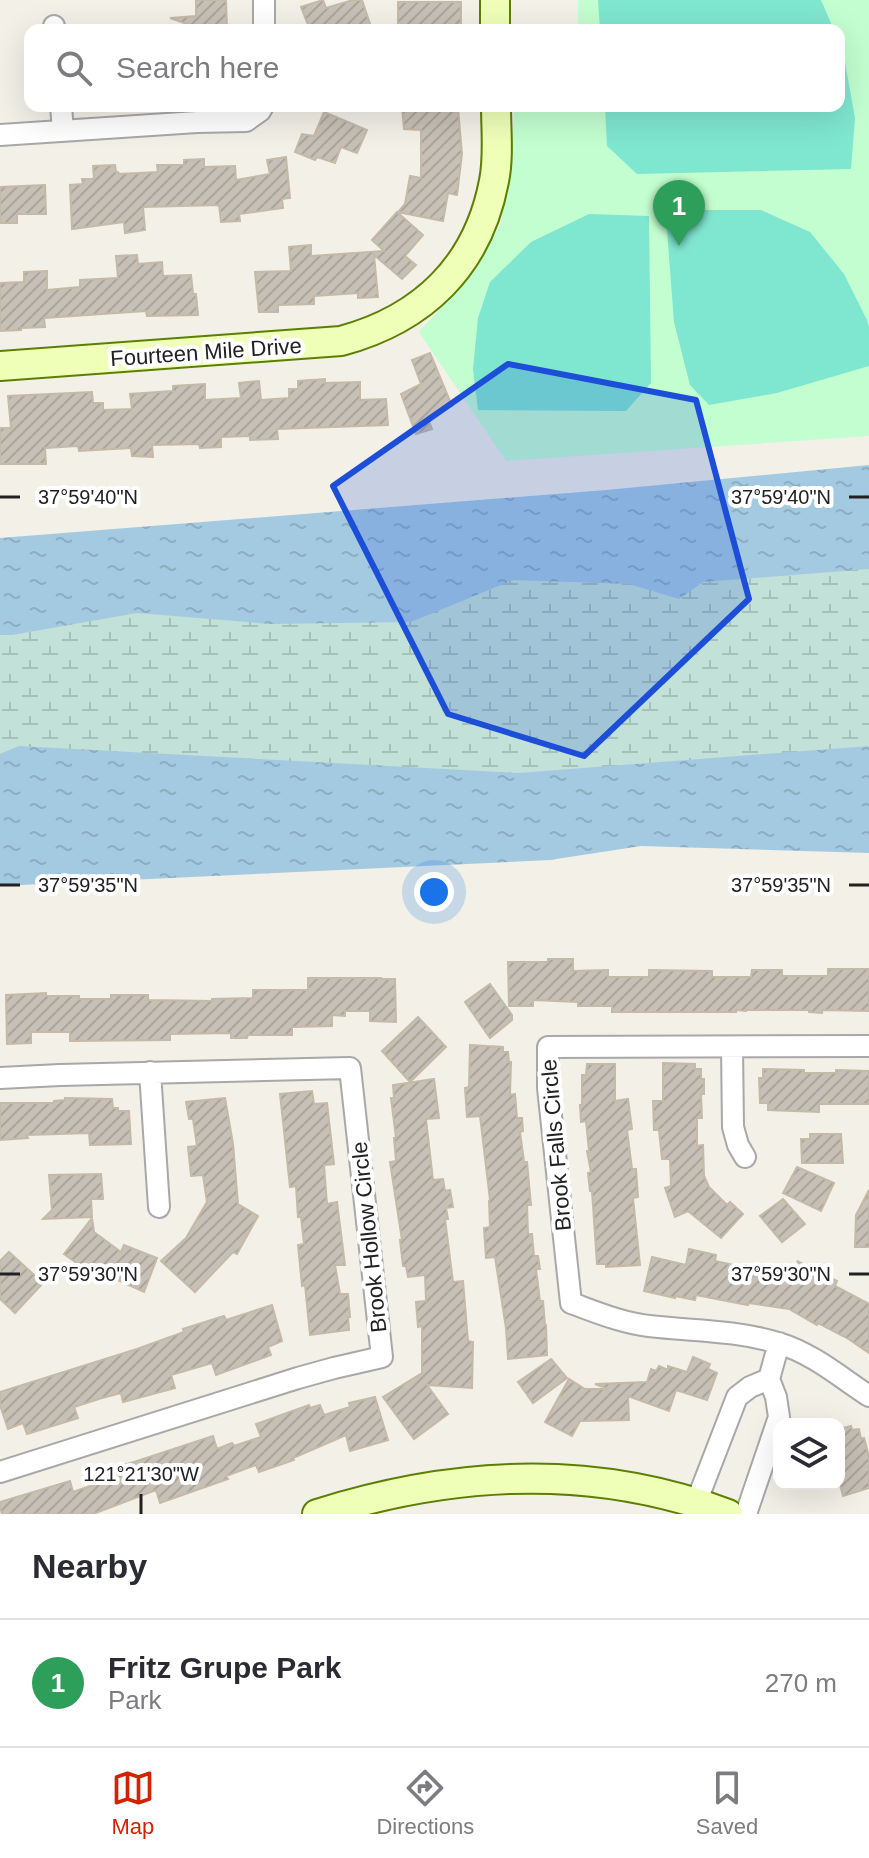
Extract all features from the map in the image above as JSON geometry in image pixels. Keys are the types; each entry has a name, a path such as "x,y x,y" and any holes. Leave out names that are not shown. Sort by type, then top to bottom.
{"street":[{"path":"264,0 264,24"},
{"path":"495,0 495,24"},
{"path":"61,112 63,131"},
{"path":"0,135 246,121 257,112"},
{"name":"Fourteen Mile Drive","path":"0,366 341,341 365,335 407,315 446,282 476,238 495,179 496,112"},
{"name":"Brook Falls Circle","path":"869,1046 548,1047 548,1088 571,1303 645,1326 754,1336 779,1343 815,1360 869,1396"},
{"path":"732,1047 733,1127 745,1157"},
{"name":"Brook Hollow Circle","path":"0,1078 350,1068 382,1357 298,1378 0,1472"},
{"path":"150,1072 159,1207"},
{"path":"746,1514 779,1417 769,1379 779,1343"},
{"path":"696,1503 737,1397 769,1379"},
{"path":"317,1514 382,1495 432,1485 497,1479 554,1479 606,1484 659,1493 728,1514"}],"highlighted area":[{"path":"508,364 696,400 749,599 584,756 448,714 333,486"}],"green space":[{"path":"578,0 869,0 869,436 506,461 419,332 477,268 501,223 512,155 514,112 845,112 845,24 578,24"},
{"path":"869,548 869,784 0,795 0,614"}],"shaded area":[{"path":"598,0 821,0 831,24 600,24"},
{"path":"845,62 855,118 851,169 637,174 607,146 605,112 845,112"},
{"path":"704,210 761,210 810,232 844,274 867,320 869,366 777,393 709,405 690,385 674,322 666,217"},
{"path":"589,214 649,216 651,383 626,411 478,410 473,369 478,318 490,282 531,242"}],"water":[{"path":"869,465 869,569 703,582 679,599 629,584 513,580 411,622 270,624 137,613 0,635 0,538 606,490"},
{"path":"19,746 518,773 869,746 869,853 641,846 550,860 0,886 0,754"}],"building":[{"path":"196,0 226,0 227,24 187,24 170,18 196,16"},
{"path":"323,0 326,8 362,0 370,24 308,24 301,7"},
{"path":"398,2 461,2 461,24 398,24"},
{"path":"324,112 367,130 357,153 341,147 335,163 317,157 315,160 295,152 302,134 314,136"},
{"path":"402,112 458,112 462,154 457,195 448,193 443,221 398,212 405,204 410,176 421,178 421,130 404,129"},
{"path":"286,157 290,198 282,199 283,208 239,214 240,221 221,222 219,205 143,207 145,230 125,233 124,222 72,229 70,185 83,184 82,179 94,179 93,166 115,165 119,174 158,172 157,165 184,165 184,160 204,159 204,167 235,166 236,180 270,174 267,160"},
{"path":"45,185 46,214 17,214 17,223 0,223 0,187"},
{"path":"397,212 423,235 405,256 416,265 402,279 374,255 378,297 358,298 358,293 314,296 314,304 278,305 278,312 259,312 255,272 291,271 289,247 311,245 311,256 384,251 372,240"},
{"path":"137,255 138,264 162,262 163,276 191,275 198,315 147,316 146,311 44,318 45,327 0,331 0,283 24,282 24,272 47,271 47,290 80,287 80,280 118,278 116,256"},
{"path":"430,353 452,406 427,416 432,429 416,434 401,394 421,384 412,360"},
{"path":"325,379 325,383 360,382 360,400 386,399 388,425 277,429 278,439 221,437 221,447 152,445 153,457 132,456 131,448 79,451 78,446 45,448 46,464 0,464 0,428 11,428 8,396 92,392 93,403 103,403 103,410 132,409 130,394 173,391 173,386 205,384 205,400 241,398 239,383 259,381 261,400 289,398 289,389 298,389 298,381"},
{"path":"548,959 573,959 573,971 608,970 608,977 649,977 649,970 712,971 712,977 751,977 752,970 782,970 782,976 828,976 828,969 869,969 869,1011 612,1012 612,1006 578,1006 578,1002 533,1000 533,1006 509,1006 508,962 548,962"},
{"path":"308,978 395,979 396,1022 370,1021 370,1011 345,1011 345,1016 332,1015 332,1026 292,1027 292,1035 231,1038 231,1033 170,1034 170,1040 70,1041 70,1032 31,1032 31,1043 7,1044 6,995 46,993 46,996 111,999 111,995 148,995 148,1000 212,1001 253,998 253,990 308,990"},
{"path":"490,984 512,1015 512,1020 490,1038 465,1002"},
{"path":"418,1017 446,1047 410,1082 382,1051"},
{"path":"470,1045 503,1047 511,1062 510,1095 515,1094 517,1118 522,1118 523,1131 520,1132 524,1162 527,1162 531,1205 527,1205 528,1234 532,1234 534,1256 538,1256 540,1269 536,1269 540,1301 543,1301 547,1355 508,1359 495,1257 486,1258 484,1228 490,1227 490,1200 480,1116 467,1117 465,1088 469,1087"},
{"path":"663,1063 695,1064 695,1069 701,1069 704,1094 701,1094 702,1118 697,1118 697,1146 703,1145 704,1176 709,1187 727,1205 730,1202 743,1214 721,1238 688,1211 675,1217 665,1188 671,1186 670,1159 662,1159 659,1130 654,1130 653,1101 663,1101"},
{"path":"587,1064 615,1064 615,1101 628,1099 632,1129 627,1130 632,1169 636,1169 638,1197 633,1198 640,1265 606,1267 606,1264 597,1264 586,1121 581,1122 580,1105 582,1075 586,1075"},
{"path":"763,1069 804,1070 804,1073 869,1071 869,1104 819,1104 819,1112 768,1110 768,1103 760,1103 759,1078 763,1078"},
{"path":"434,1079 439,1118 426,1119 433,1180 443,1179 445,1191 450,1190 453,1207 446,1208 448,1219 445,1219 453,1282 463,1281 468,1341 473,1342 472,1388 427,1385 448,1414 414,1439 383,1397 422,1373 422,1326 418,1327 416,1302 426,1301 425,1275 408,1277 406,1266 403,1266 390,1162 396,1161 391,1098 394,1098 393,1085"},
{"path":"312,1091 314,1104 327,1103 334,1164 324,1165 327,1204 337,1202 345,1265 335,1265 340,1294 348,1294 350,1317 349,1330 310,1335 298,1245 304,1244 301,1217 298,1217 296,1186 290,1187 280,1094"},
{"path":"65,1098 112,1099 113,1108 129,1111 131,1144 90,1145 89,1133 27,1135 28,1138 0,1140 0,1103 54,1103"},
{"path":"225,1098 238,1204 258,1216 237,1254 233,1252 195,1292 161,1261 186,1238 207,1202 203,1175 191,1176 188,1147 197,1146 193,1119 189,1119 186,1102"},
{"path":"810,1134 841,1134 843,1163 802,1163 801,1139 810,1139"},
{"path":"797,1167 834,1183 821,1211 783,1193"},
{"path":"101,1174 103,1199 91,1199 92,1217 43,1219 52,1210 49,1175"},
{"path":"869,1190 869,1247 855,1247 856,1215"},
{"path":"783,1199 805,1224 782,1242 760,1216"},
{"path":"92,1218 94,1232 121,1252 124,1245 157,1258 144,1292 98,1271 95,1276 64,1254"},
{"path":"689,1249 716,1255 715,1261 761,1271 762,1264 807,1273 797,1261 837,1281 835,1286 869,1304 869,1353 847,1338 789,1309 696,1295 695,1300 675,1298 644,1291 652,1257 686,1265"},
{"path":"9,1252 43,1283 15,1313 0,1299 0,1261"},
{"path":"272,1305 282,1341 268,1347 271,1355 216,1375 212,1363 171,1375 175,1388 123,1402 121,1393 102,1398 74,1407 78,1418 27,1434 23,1423 8,1429 0,1405 0,1392 137,1349 184,1332 183,1329 224,1316 226,1320"},
{"path":"693,1357 710,1364 708,1369 717,1373 707,1400 676,1390 669,1411 628,1396 629,1420 580,1421 572,1436 545,1422 569,1379 585,1389 608,1389 595,1384 647,1382 651,1369 656,1371 659,1366 687,1372"},
{"path":"551,1359 567,1378 533,1403 518,1382"},
{"path":"375,1397 388,1440 350,1451 346,1435 294,1460 259,1472 256,1465 226,1476 228,1479 160,1503 156,1490 93,1514 2,1514 0,1502 70,1481 73,1492 99,1483 96,1471 213,1436 217,1449 232,1443 234,1446 261,1437 256,1424 309,1405 310,1408 320,1405 324,1415 350,1407 349,1403"},
{"path":"845,1428 859,1429 861,1439 864,1438 869,1456 869,1488 843,1496 842,1490 845,1490"}],"place":[{"name":"Fritz Grupe Park","path":"679,246"}]}
